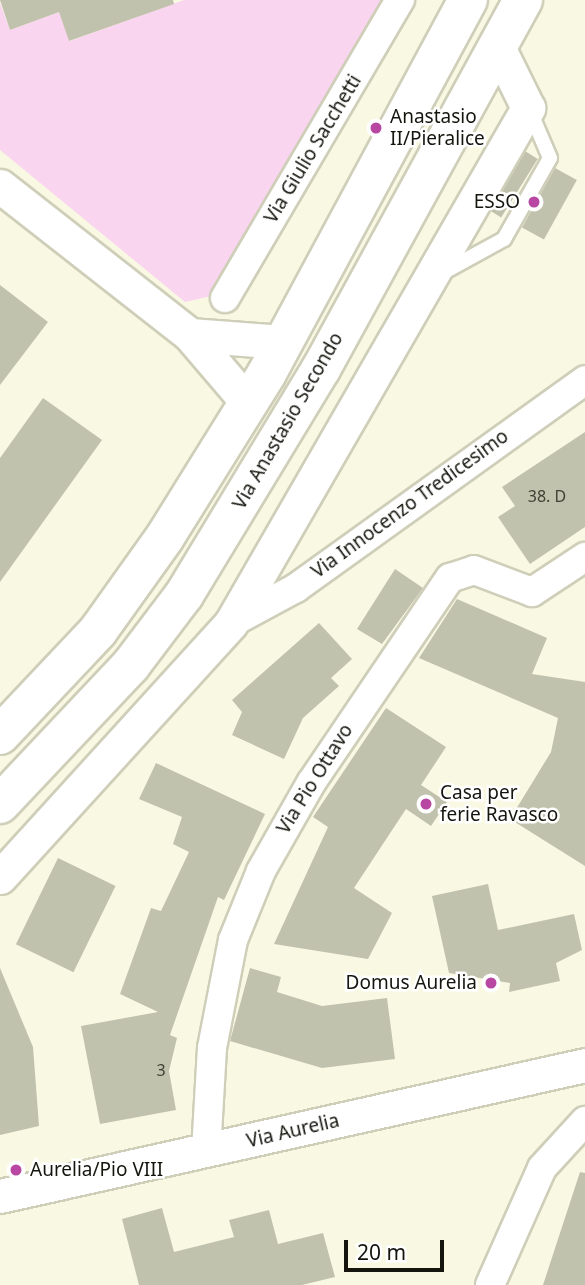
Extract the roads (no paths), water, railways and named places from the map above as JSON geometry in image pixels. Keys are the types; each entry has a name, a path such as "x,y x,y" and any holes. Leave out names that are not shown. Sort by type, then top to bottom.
{"main road":[{"path":"0,735 116,608 248,404 468,0"},
{"name":"Via Anastasio Secondo","path":"0,804 131,664 184,595 367,283 523,0"}],"street":[{"name":"Via Giulio Sacchetti","path":"225,298 400,0"},
{"path":"497,45 528,108"},
{"name":"Via Innocenzo Tredicesimo","path":"0,877 231,623 418,294 528,108"},
{"path":"0,186 190,335 248,404"},
{"path":"367,283 418,294"},
{"path":"190,335 283,342"},
{"name":"Via Innocenzo Tredicesimo","path":"231,623 296,588 585,380"},
{"name":"Via Pio Ottavo","path":"206,1152 212,1048 233,940 261,871 311,783 444,583 474,570 532,592 585,557"},
{"name":"Via Aurelia","path":"0,1196 585,1065"},
{"path":"490,1285 542,1168 585,1121"}],"lane":[{"path":"418,294 504,239 550,158 528,108"}],"place":[{"name":"Anastasio II/Pieralice","path":"376,128"},
{"name":"ESSO","path":"534,202"},
{"name":"Casa per ferie Ravasco","path":"426,804"},
{"name":"Domus Aurelia","path":"491,983"},
{"name":"Aurelia/Pio VIII","path":"16,1170"}]}
